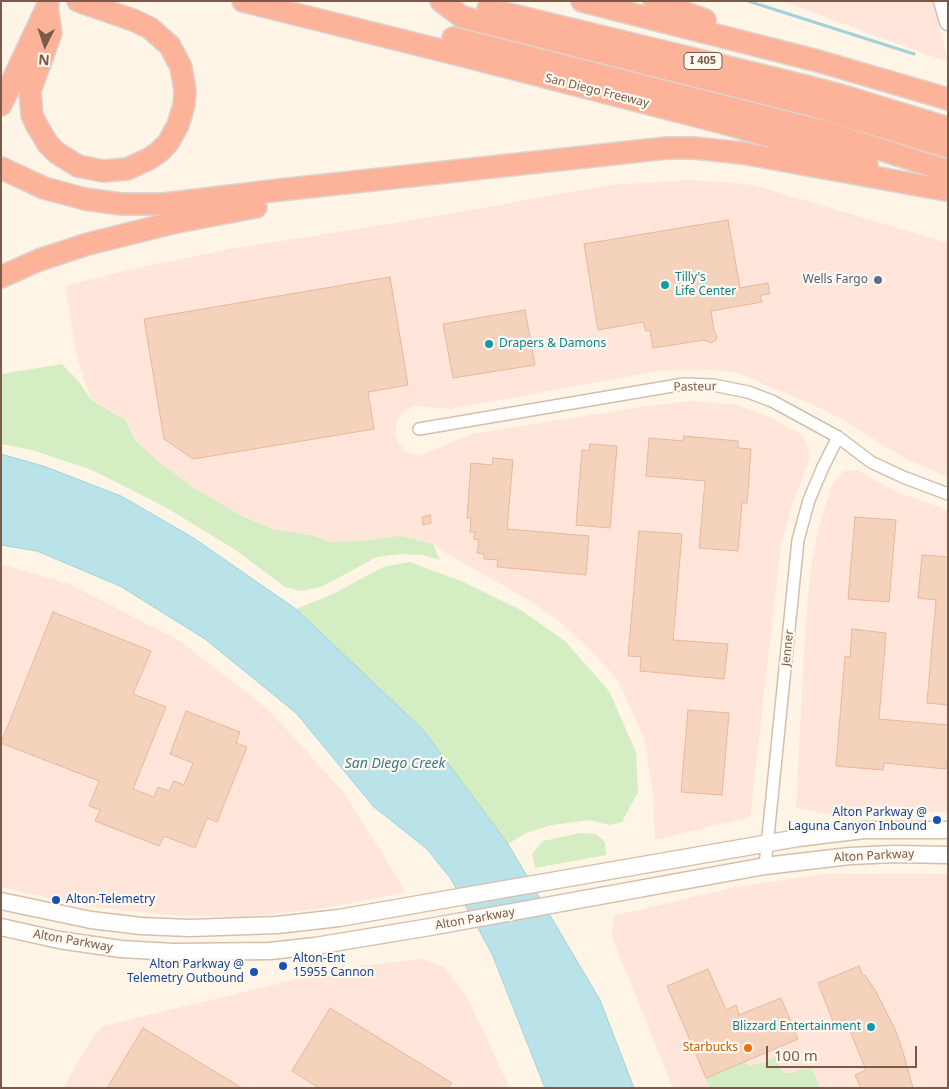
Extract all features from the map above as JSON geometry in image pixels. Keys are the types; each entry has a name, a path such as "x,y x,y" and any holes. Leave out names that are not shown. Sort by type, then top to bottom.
{"highway":[{"path":"47,11 51,33 30,91 32,115 48,144 66,160 78,166 103,171 127,169 149,159 168,143 182,115 185,90 181,67 176,55 164,39 150,28 133,20 78,1"},
{"name":"San Diego Freeway","path":"243,1 723,123 947,184"},
{"path":"304,1 672,92 820,131 947,184"},
{"path":"441,1 462,17 807,104 948,147"},
{"name":"I 405","path":"457,1 785,80 948,128"},
{"path":"582,1 818,61 948,99"},
{"path":"654,1 818,61"},
{"path":"1,105 47,11"},
{"path":"2,169 44,188 85,199 121,204 164,204 667,148 694,148 742,153 947,184"},
{"path":"1,277 39,260 88,244 208,215 293,201 667,148"}],"main road":[{"path":"942,1 948,22"},
{"name":"Alton Parkway","path":"1,901 91,920 141,926 227,928 290,924 339,918 798,838 864,830 948,830"},
{"name":"Alton Parkway","path":"1,927 59,940 121,949 220,953 270,951 315,946 459,922 765,866 850,856 894,854 948,855"}],"street":[{"name":"Pasteur","path":"419,429 684,384 713,385 748,392 772,401 838,437 871,462 903,477 948,494"},
{"name":"Jenner","path":"765,866 798,540 809,500 838,437"}],"shaded area":[{"path":"782,1 933,1 948,62 928,55"},
{"path":"687,180 753,185 948,243 948,477 908,460 838,417 818,407 738,373 712,370 658,371 451,409 414,406 403,411 397,421 395,432 398,442 404,451 419,456 472,434 647,406 693,401 737,405 769,417 804,436 810,458 793,502 781,545 750,817 655,840 653,793 644,738 618,681 595,655 560,622 529,600 433,544 361,541 331,542 314,536 272,529 238,514 191,486 158,461 136,441 125,420 91,400 77,358 65,286 146,266 230,249 414,220 610,185"},
{"path":"857,470 899,493 948,510 948,812 827,814 796,808 805,632 811,565 819,526 833,482 844,471"},
{"path":"1,564 69,584 180,641 269,710 344,793 406,892 325,908 241,917 169,915 80,905 1,887"},
{"name":"Blizzard Entertainment","path":"822,874 948,874 948,1088 673,1088 612,938 613,916 736,887"},
{"path":"422,959 443,966 467,997 510,1088 63,1088 93,1037 103,1026 348,967"}],"green space":[{"path":"62,364 79,382 91,400 125,420 136,441 158,461 191,486 238,514 272,529 314,536 331,542 361,541 400,536 433,544 440,560 421,555 401,554 377,557 321,587 301,591 285,587 237,551 167,508 92,470 32,450 1,444 1,374"},
{"path":"410,562 461,581 519,609 565,641 609,691 636,752 638,792 622,822 610,825 589,820 552,825 526,833 508,844 423,730 296,609 333,594 383,567"},
{"path":"581,833 596,834 605,842 606,855 535,868 532,854 543,841"},
{"path":"775,1055 781,1069 785,1073 792,1073 811,1066 820,1088 710,1088 706,1078 744,1062 749,1066 767,1062"}],"water":[{"name":"San Diego Creek","path":"1,454 46,467 121,496 192,537 296,609 423,730 508,844 600,1000 634,1088 545,1088 492,954 451,879 427,849 374,807 296,713 205,639 120,586 37,551 1,545"}],"building":[{"name":"Tilly's Life Center","path":"728,220 740,288 768,283 770,294 760,295 762,302 711,311 714,331 717,336 716,340 711,343 704,340 653,348 650,330 646,331 643,322 598,330 584,244"},
{"path":"390,277 408,385 368,392 374,429 193,459 164,439 144,319"},
{"name":"Drapers & Damons","path":"525,310 535,365 453,378 443,324"},
{"path":"684,436 738,441 738,448 751,449 747,503 742,503 738,551 699,548 705,481 646,476 649,438 683,441"},
{"path":"590,444 617,446 610,528 576,525 582,450 589,451"},
{"path":"493,458 513,460 507,529 589,536 586,575 497,567 498,560 484,559 484,554 477,553 479,540 474,539 475,532 470,532 471,518 467,518 471,463 492,465"},
{"path":"430,515 431,523 423,525 422,517"},
{"path":"855,517 896,520 889,602 848,599"},
{"path":"639,531 682,534 673,640 728,644 724,679 640,671 641,657 628,656"},
{"path":"922,555 948,557 948,705 927,703 936,600 918,598"},
{"path":"53,612 151,651 133,694 166,707 133,789 154,797 158,787 169,791 174,781 184,785 193,763 170,754 186,711 240,732 236,743 247,747 217,822 207,818 195,848 164,836 159,846 95,821 100,810 89,806 99,781 1,743"},
{"path":"852,629 886,633 879,719 948,725 948,762 946,762 946,769 884,763 883,770 836,766 845,656 850,657"},
{"path":"688,710 729,713 722,795 681,792"},
{"name":"Blizzard Entertainment","path":"859,966 863,976 865,975 875,990 895,1029 913,1088 861,1088 855,1075 866,1070 845,1019 834,1024 818,983"},
{"path":"708,969 726,1010 736,1005 739,1015 781,998 798,1039 706,1078 667,986"},
{"path":"330,1008 452,1083 448,1088 319,1088 292,1071"},
{"path":"143,1028 242,1088 107,1088"}],"waterway":[{"path":"748,1 914,54"}],"place":[{"name":"Wells Fargo","path":"878,280"},
{"name":"Tilly's Life Center","path":"665,285"},
{"name":"Drapers & Damons","path":"489,344"},
{"name":"Alton Parkway @ Laguna Canyon Inbound","path":"937,820"},
{"name":"Alton-Telemetry","path":"56,900"},
{"name":"Alton-Ent 15955 Cannon","path":"283,966"},
{"name":"Alton Parkway @ Telemetry Outbound","path":"254,972"},
{"name":"Blizzard Entertainment","path":"871,1027"},
{"name":"Starbucks","path":"748,1048"}]}
